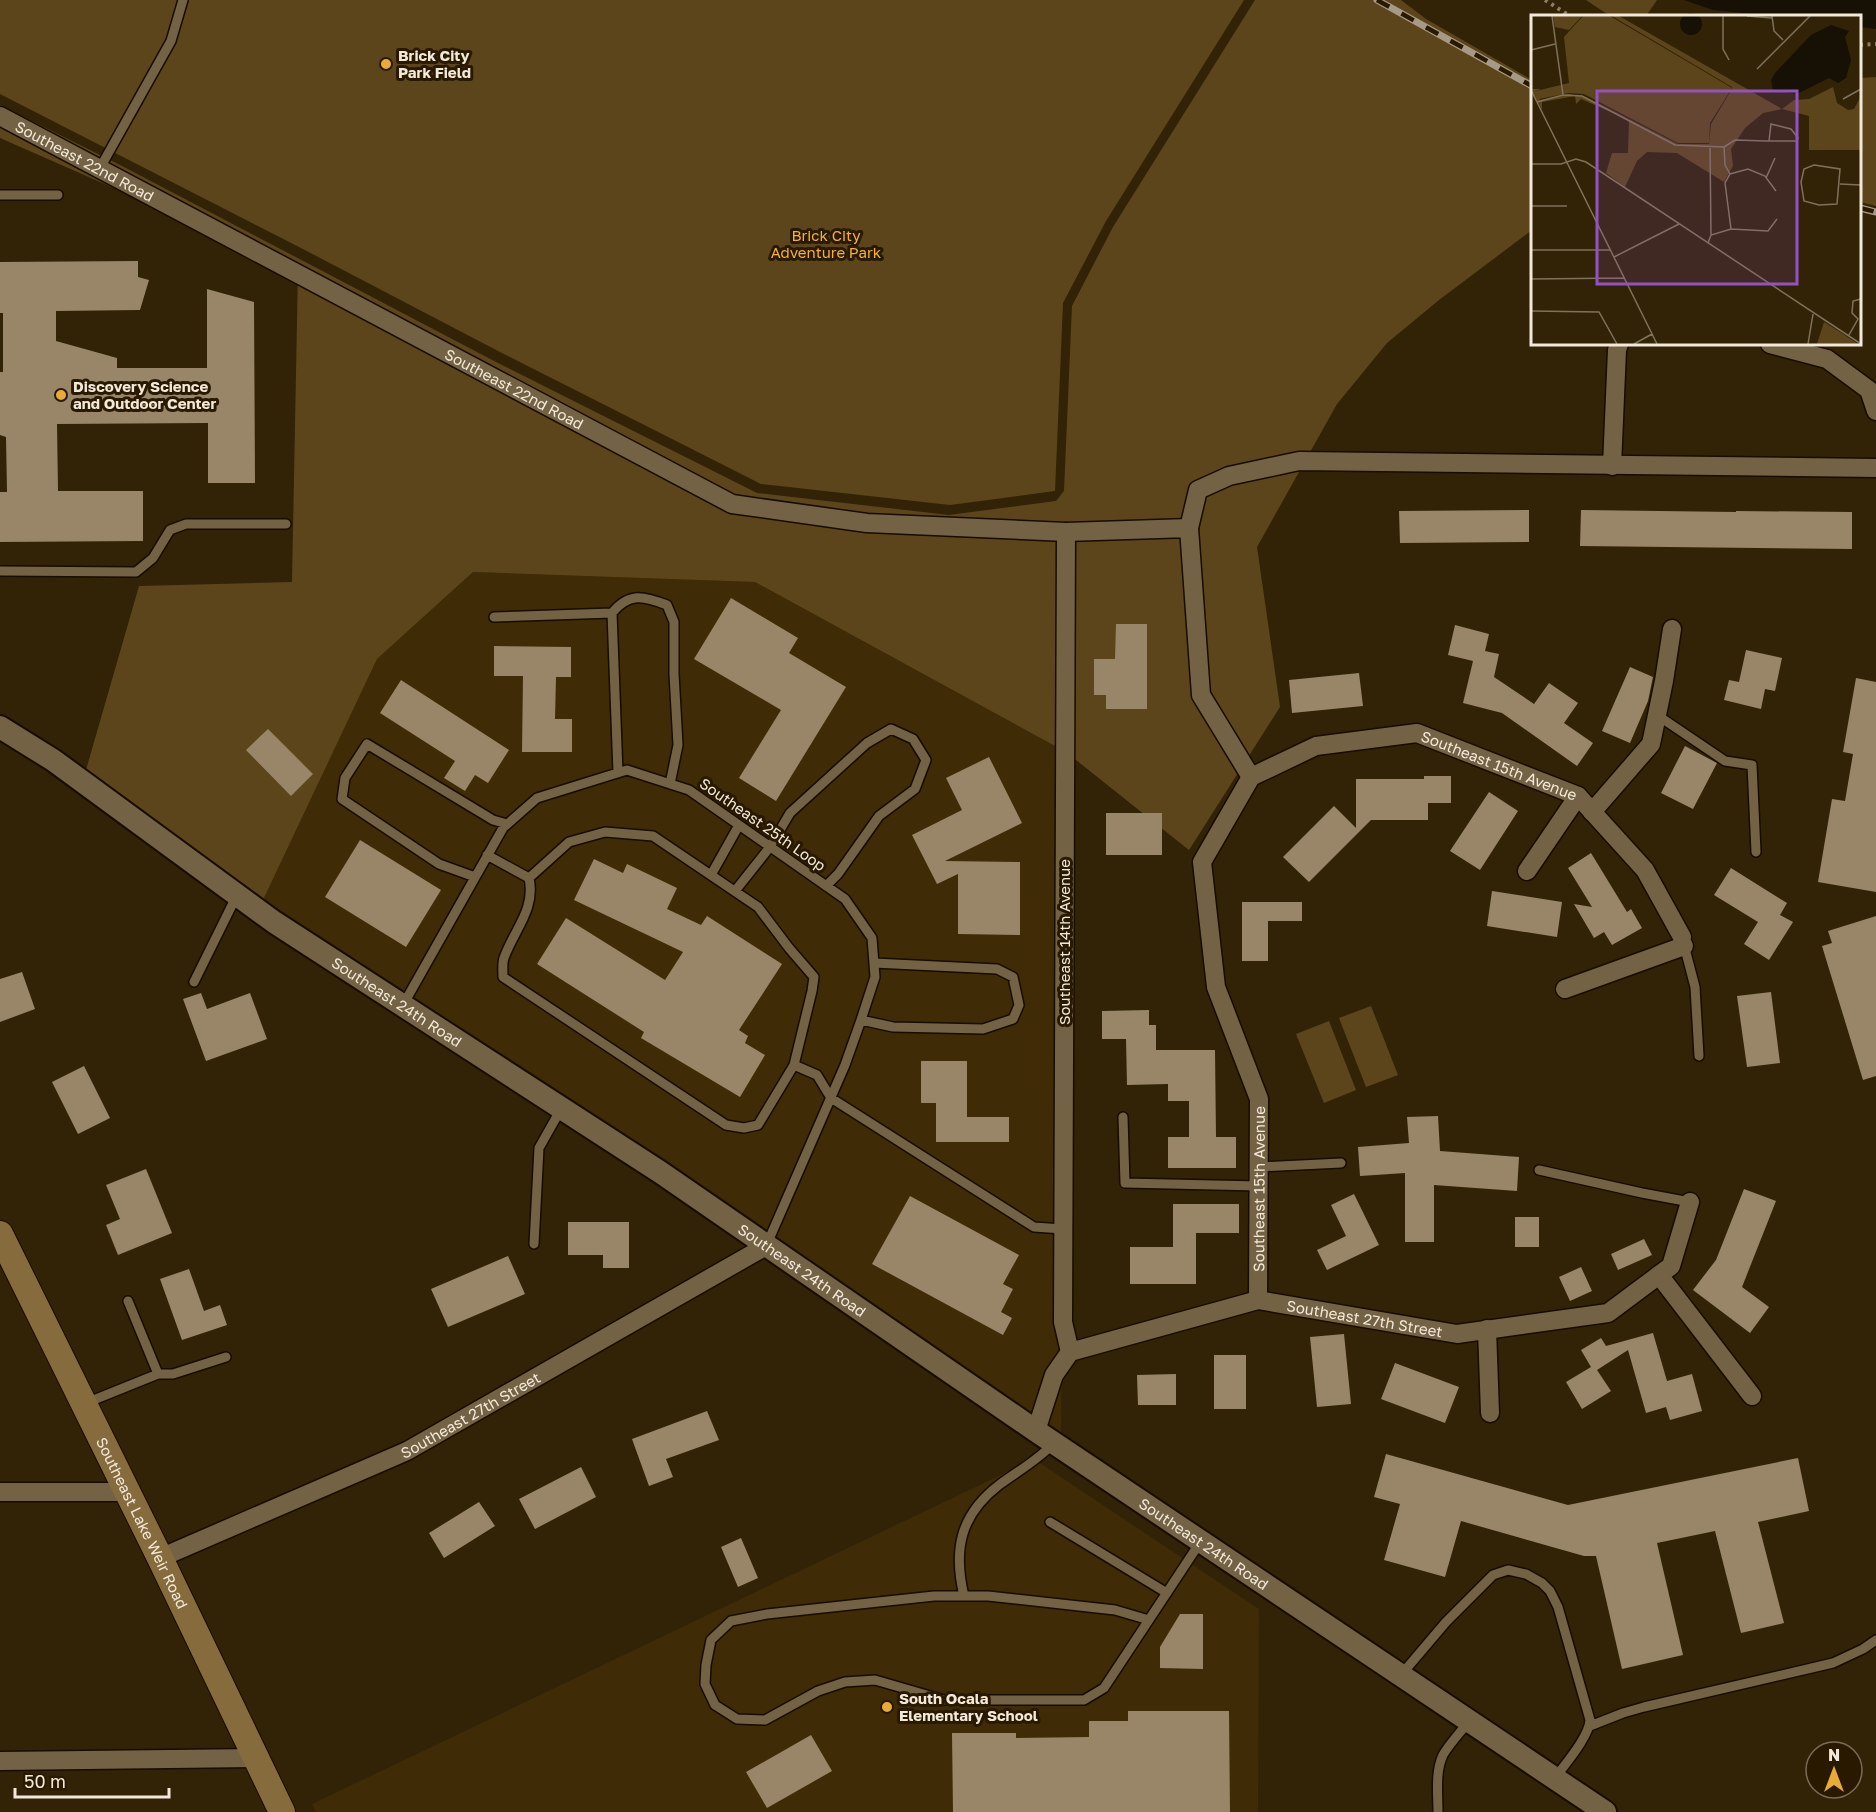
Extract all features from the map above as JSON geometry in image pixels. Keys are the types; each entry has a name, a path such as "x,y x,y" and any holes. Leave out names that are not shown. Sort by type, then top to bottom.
{"main road":[{"name":"Southeast Lake Weir Road","path":"0,1234 128,1492 282,1812"}],"street":[{"name":"Southeast 22nd Road","path":"0,116 732,504 867,523 1066,532"},
{"path":"1612,466 1619,345"},
{"path":"1774,345 1827,359 1869,390 1876,411"},
{"path":"1251,777 1201,695 1189,528 1198,490 1229,476 1299,461 1876,468"},
{"path":"1066,532 1189,528"},
{"name":"Southeast 14th Avenue","path":"1066,532 1063,1322 1070,1352"},
{"path":"1592,812 1651,744 1672,629"},
{"name":"Southeast 24th Road","path":"0,727 53,760 274,922 660,1172 1045,1437 1605,1812"},
{"name":"Southeast 15th Avenue","path":"1258,1300 1259,1100 1216,987 1202,862 1251,777 1316,746 1417,733 1578,796 1645,870 1683,942"},
{"path":"1527,871 1578,796"},
{"path":"1565,989 1683,942"},
{"name":"Southeast 27th Street","path":"1070,1352 1258,1300 1458,1334 1608,1313 1671,1266 1690,1202"},
{"name":"Southeast 27th Street","path":"160,1558 406,1451 766,1246"},
{"path":"1659,1275 1752,1396"},
{"path":"1487,1329 1490,1413"},
{"path":"1045,1437 1054,1375 1070,1352"},
{"path":"0,1492 128,1492"},
{"path":"0,1761 256,1758"}],"lane":[{"path":"100,168 171,41 183,0"},
{"path":"0,195 58,195"},
{"path":"0,571 136,572 153,558 170,530 186,524 286,524"},
{"path":"618,772 612,613 620,603 637,597 650,598 667,605 674,622 678,745 670,784"},
{"path":"494,617 612,613"},
{"path":"1657,716 1725,761 1752,765 1756,852"},
{"path":"735,891 770,847 790,813 867,743 891,729 913,739 926,760 915,789 879,816 838,874 826,886"},
{"path":"475,877 439,864 342,799 345,778 367,744 493,820 507,824"},
{"name":"Southeast 25th Loop","path":"403,1006 502,828 537,798 627,771 689,790 845,899 872,938 875,977 861,1020 845,1065 766,1246"},
{"path":"711,875 739,825"},
{"path":"488,855 529,878 532,890 527,912 502,960 503,977 726,1125 744,1128 758,1125 794,1065 814,977 758,907 653,837 605,832 569,842 529,878"},
{"path":"194,982 237,895"},
{"path":"1683,942 1695,987 1700,1056"},
{"path":"861,1020 893,1027 983,1029 1013,1019 1019,1005 1013,977 997,969 874,963"},
{"path":"794,1065 817,1075 831,1098 1034,1227 1063,1229"},
{"path":"534,1244 539,1148 562,1108"},
{"path":"1123,1117 1125,1183 1259,1186"},
{"path":"1259,1167 1341,1163"},
{"path":"1539,1170 1690,1202"},
{"path":"128,1301 158,1374"},
{"path":"84,1403 158,1374 173,1374 226,1357"},
{"path":"964,1596 959,1570 959,1550 967,1521 976,1505 1041,1457 1045,1437"},
{"path":"1050,1522 1167,1593"},
{"path":"1149,1620 1115,1610 988,1596 934,1596 778,1612 731,1621 711,1640 705,1684 715,1705 737,1719 765,1720 818,1691 845,1683 875,1680 944,1700 1084,1700 1104,1688 1167,1593 1201,1541"},
{"path":"1401,1675 1446,1622 1486,1581 1500,1572 1516,1571 1542,1584 1550,1591 1558,1606 1590,1726"},
{"path":"1555,1778 1590,1726 1623,1713 1833,1663 1863,1650 1876,1640"},
{"path":"1438,1812 1440,1764 1448,1748 1469,1721"}],"path":[{"path":"1545,0 1568,15"},
{"path":"1861,45 1876,44"}],"shaded area":[{"path":"1684,0 1876,0 1876,29 1861,27 1861,15 1762,15 1713,10"},
{"path":"473,572 755,582 1066,752 1061,1434 665,1161 263,900 377,659"},
{"name":"South Ocala Elementary School","path":"1034,1459 1259,1609 1258,1812 316,1812 312,1804"}],"green space":[{"name":"Brick City Adventure Park","path":"0,0 1244,0 1106,221 1063,303 1055,491 950,505 761,484 0,94"},
{"path":"1255,0 1401,0 1426,19 1531,79 1531,231 1439,300 1387,343 1337,404 1257,547 1280,707 1189,850 1066,752 755,582 473,572 377,659 263,900 86,770 139,586 292,582 298,269 0,138 0,105 122,166 496,362 757,493 949,515 1056,501 1064,491 1072,306 1113,227"},
{"path":"1586,0 1657,0 1647,15 1608,15"},
{"path":"1876,77 1876,206 1861,202 1861,78"},
{"path":"1371,1006 1398,1075 1366,1087 1339,1018"},
{"path":"1329,1021 1356,1090 1324,1103 1296,1034"}],"building":[{"path":"138,261 138,277 149,280 140,310 56,311 56,341 117,358 117,368 207,368 207,289 254,302 255,483 208,483 208,423 57,424 58,491 143,491 143,541 0,542 0,492 7,492 6,437 0,435 3,313 0,313 0,262"},
{"path":"1529,510 1529,542 1400,543 1399,511"},
{"path":"1581,510 1852,512 1852,549 1580,546"},
{"path":"731,598 798,638 789,653 846,687 776,801 739,778 781,710 694,659"},
{"path":"1116,624 1147,624 1147,709 1106,709 1106,695 1094,695 1094,659 1115,659"},
{"path":"1455,625 1489,634 1485,651 1499,654 1494,677 1534,704 1549,683 1578,703 1564,723 1593,743 1577,766 1502,713 1463,703 1473,661 1448,655"},
{"path":"494,646 571,647 571,677 556,677 555,719 572,719 572,752 522,752 523,676 494,676"},
{"path":"1746,650 1782,658 1775,691 1765,689 1761,709 1724,700 1729,680 1739,682"},
{"path":"1630,667 1653,677 1648,701 1630,743 1602,731"},
{"path":"1359,673 1363,706 1292,713 1289,680"},
{"path":"1856,678 1876,682 1876,892 1818,882 1832,799 1845,801 1853,754 1843,752"},
{"path":"401,680 509,750 488,783 475,775 465,791 444,778 455,761 380,713"},
{"path":"268,729 313,774 291,796 246,750"},
{"path":"1685,746 1717,763 1693,809 1661,793"},
{"path":"989,757 1022,823 945,861 1020,862 1020,935 958,934 958,874 937,884 912,835 962,810 946,778"},
{"path":"1424,776 1451,776 1451,803 1428,803 1428,820 1371,820 1309,882 1283,857 1334,806 1356,828 1356,779 1424,779"},
{"path":"1489,792 1518,811 1480,870 1450,851"},
{"path":"1106,813 1162,813 1162,855 1106,855"},
{"path":"360,840 441,890 406,947 325,897"},
{"path":"1591,853 1627,912 1631,909 1642,928 1612,945 1604,932 1594,938 1574,904 1592,907 1568,868"},
{"path":"594,859 623,873 627,864 677,888 667,909 701,925 707,916 782,964 739,1030 748,1036 745,1043 765,1055 740,1097 641,1038 644,1032 537,964 566,918 665,980 683,952 574,900"},
{"path":"1731,868 1787,903 1780,915 1793,922 1769,960 1744,944 1758,922 1714,895"},
{"path":"1492,891 1562,902 1557,937 1487,926"},
{"path":"1242,902 1302,902 1302,921 1268,921 1268,961 1242,961"},
{"path":"1876,916 1876,1076 1863,1080 1822,946 1832,943 1828,931"},
{"path":"22,972 35,1009 0,1022 0,979"},
{"path":"1771,992 1780,1063 1747,1067 1737,996"},
{"path":"201,993 207,1009 250,993 267,1039 206,1061 183,999"},
{"path":"1149,1010 1149,1025 1156,1025 1156,1050 1215,1050 1216,1137 1236,1137 1236,1168 1168,1168 1168,1137 1189,1137 1189,1101 1168,1101 1168,1084 1127,1085 1126,1039 1102,1039 1102,1011"},
{"path":"921,1061 967,1061 967,1117 1009,1117 1009,1142 936,1142 936,1103 921,1103"},
{"path":"84,1066 110,1118 78,1134 52,1082"},
{"path":"1438,1116 1440,1151 1519,1157 1517,1191 1434,1185 1434,1242 1405,1242 1405,1173 1360,1176 1358,1147 1409,1143 1407,1117"},
{"path":"146,1169 172,1233 118,1255 106,1225 120,1219 106,1185"},
{"path":"1744,1189 1776,1201 1742,1287 1769,1307 1750,1333 1693,1290 1716,1260"},
{"path":"1354,1194 1379,1245 1327,1270 1317,1250 1346,1236 1331,1205"},
{"path":"910,1196 1019,1255 1003,1284 1013,1289 1001,1312 1012,1318 1003,1335 872,1264"},
{"path":"1173,1204 1239,1204 1239,1233 1196,1233 1196,1284 1130,1284 1130,1247 1173,1247"},
{"path":"1515,1217 1539,1217 1539,1247 1515,1247"},
{"path":"568,1222 629,1222 629,1268 603,1268 603,1255 568,1255"},
{"path":"1644,1239 1652,1255 1618,1270 1611,1254"},
{"path":"508,1256 525,1294 448,1327 431,1289"},
{"path":"1581,1267 1592,1291 1570,1301 1559,1277"},
{"path":"189,1269 204,1311 220,1305 227,1325 182,1340 160,1279"},
{"path":"1653,1333 1667,1381 1692,1374 1702,1411 1670,1420 1666,1407 1646,1413 1628,1350 1597,1370 1611,1391 1582,1409 1566,1382 1591,1367 1581,1350 1601,1338 1606,1346"},
{"path":"1344,1334 1351,1404 1317,1407 1310,1337"},
{"path":"1214,1355 1246,1355 1246,1409 1214,1409"},
{"path":"1395,1363 1459,1387 1445,1423 1381,1399"},
{"path":"1176,1374 1176,1405 1138,1405 1137,1375"},
{"path":"707,1411 719,1440 666,1459 673,1477 649,1486 632,1439"},
{"path":"1386,1454 1568,1505 1798,1458 1809,1511 1758,1522 1784,1623 1741,1633 1715,1531 1657,1543 1683,1655 1622,1669 1596,1556 1584,1556 1461,1521 1445,1577 1384,1560 1400,1504 1374,1497"},
{"path":"581,1467 596,1497 535,1529 519,1499"},
{"path":"479,1502 495,1526 444,1558 429,1533"},
{"path":"741,1538 758,1578 738,1587 721,1547"},
{"path":"1180,1614 1203,1614 1203,1669 1160,1668 1160,1647"},
{"path":"1128,1711 1229,1711 1230,1812 953,1812 952,1733 1016,1733 1016,1738 1089,1737 1089,1721 1128,1721"},
{"path":"811,1735 832,1771 767,1808 746,1772"}],"railway":[{"path":"1377,0 1531,85"},
{"path":"1861,208 1876,212"}],"place":[{"name":"Brick City Park Field","path":"386,64"},
{"name":"Discovery Science and Outdoor Center","path":"61,395"},
{"name":"South Ocala Elementary School","path":"887,1707"}]}
